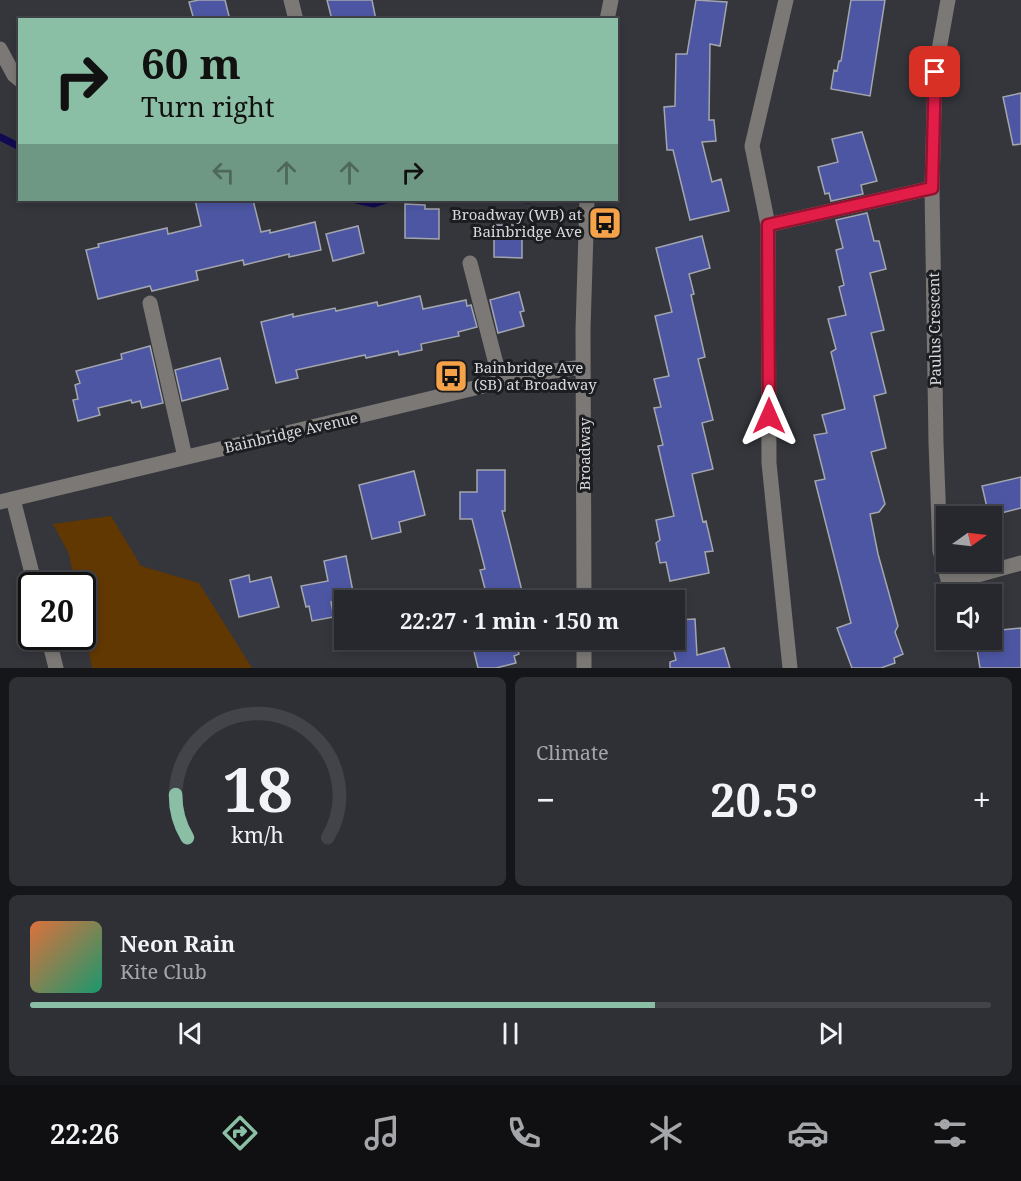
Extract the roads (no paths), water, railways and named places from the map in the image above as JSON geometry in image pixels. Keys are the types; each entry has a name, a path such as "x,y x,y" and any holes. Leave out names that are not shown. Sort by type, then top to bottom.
{"street":[{"path":"291,0 296,18"},
{"path":"608,18 612,0"},
{"path":"786,0 752,146 768,225 769,463 790,668"},
{"name":"Paulus Crescent","path":"948,0 935,72 932,188 940,551 949,583 1021,563"},
{"path":"0,52 18,78"},
{"path":"768,225 932,188"},
{"name":"Broadway","path":"584,590 583,367 587,201"},
{"path":"470,263 501,383"},
{"path":"150,303 184,457"},
{"name":"Bainbridge Avenue","path":"6,501 537,373 583,367"},
{"path":"6,501 31,572"},
{"path":"52,650 56,668"},
{"path":"584,650 584,668"}],"waterway":[{"path":"0,137 18,146"},
{"path":"360,201 374,204 383,201"}],"place":[{"name":"Broadway (WB) at Bainbridge Ave","path":"605,223"},
{"name":"Bainbridge Ave (SB) at Broadway","path":"451,376"}]}
